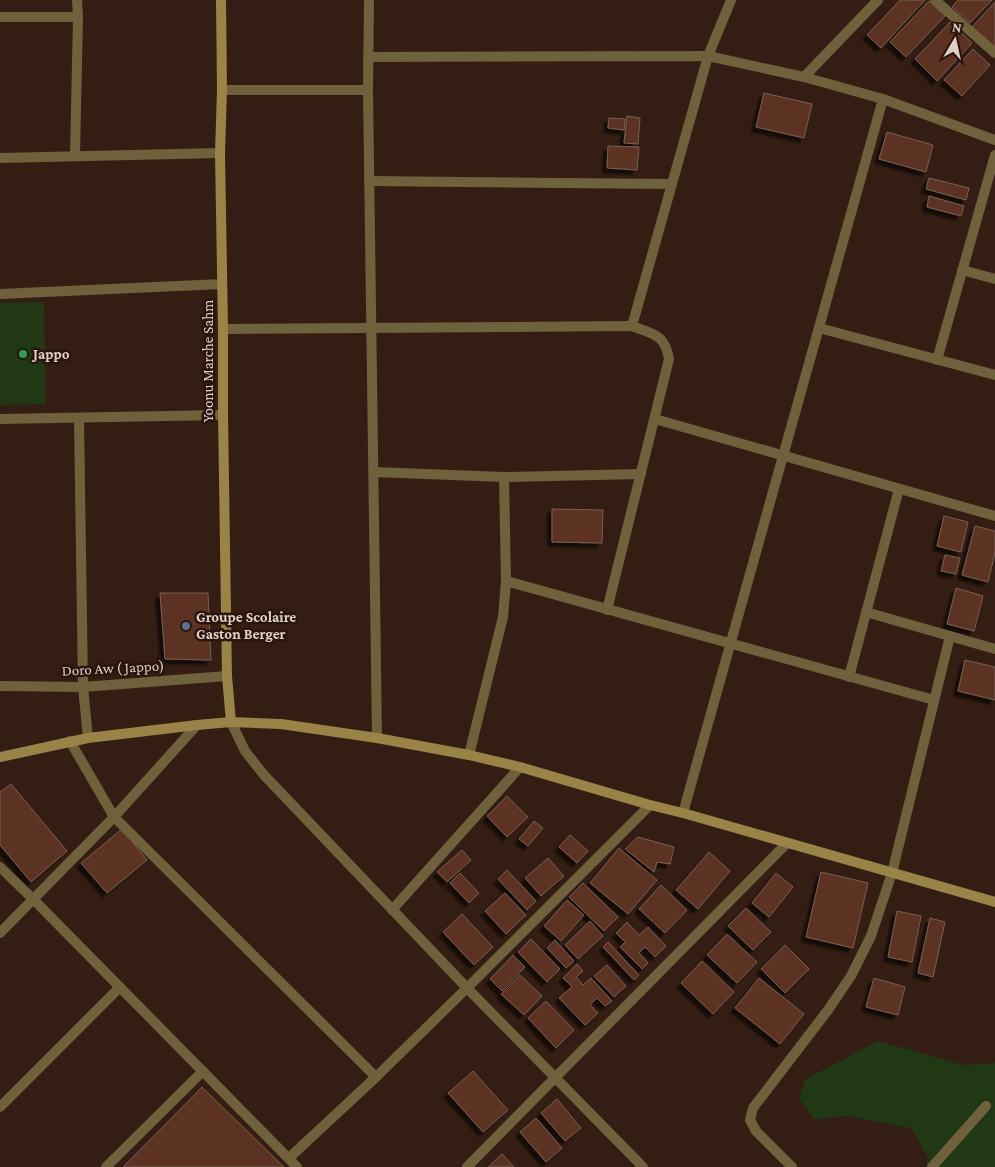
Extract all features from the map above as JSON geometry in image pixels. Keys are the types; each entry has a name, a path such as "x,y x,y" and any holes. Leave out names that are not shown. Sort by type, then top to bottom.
{"main road":[{"name":"Yoonu Marche Sahm","path":"221,0 222,415 227,676 231,722"},
{"path":"0,757 88,738 197,725 231,722 281,724 377,738 469,755 520,767 995,902"}],"street":[{"path":"75,156 77,0"},
{"path":"368,0 377,738"},
{"path":"632,326 708,56 731,0"},
{"path":"804,77 878,0"},
{"path":"935,0 995,53"},
{"path":"0,18 78,17"},
{"path":"368,57 708,56 804,77 883,99 995,140"},
{"path":"222,90 368,90"},
{"path":"683,813 883,99"},
{"path":"0,158 220,153"},
{"path":"937,360 995,155"},
{"path":"369,182 672,184"},
{"path":"962,270 995,279"},
{"path":"0,294 222,284"},
{"path":"223,329 632,326 654,334 667,348 669,359 608,610"},
{"path":"819,328 995,375"},
{"path":"0,419 222,415"},
{"path":"79,418 83,686 88,738"},
{"path":"654,419 994,513"},
{"path":"374,472 504,477 641,474"},
{"path":"469,755 503,617 506,581 504,477"},
{"path":"849,676 899,488"},
{"path":"506,581 934,700"},
{"path":"866,612 995,649"},
{"path":"792,1167 756,1131 750,1120 753,1108 828,1010 851,976 871,936 892,873 950,636"},
{"name":"Doro Aw ( Jappo)","path":"0,686 83,686 227,676"},
{"path":"231,722 245,751 264,775 467,988 643,1167"},
{"path":"0,933 114,817 197,725"},
{"path":"70,741 114,817 376,1077"},
{"path":"392,910 520,767"},
{"path":"289,1158 376,1077 650,805"},
{"path":"467,1167 787,843"},
{"path":"0,867 298,1167"},
{"path":"0,1107 120,987"},
{"path":"106,1167 202,1071"},
{"path":"932,1167 986,1106"}],"green space":[{"name":"Jappo","path":"44,302 46,404 0,405 0,303"},
{"path":"878,1041 963,1065 995,1063 995,1167 926,1167 928,1157 911,1128 847,1116 814,1119 799,1099 806,1079"}],"building":[{"path":"900,0 925,0 881,48 867,35"},
{"path":"958,0 992,0 970,23 952,7"},
{"path":"929,1 945,16 906,57 890,42"},
{"path":"995,2 995,50 971,28"},
{"path":"950,22 972,43 937,81 915,59"},
{"path":"973,49 990,65 962,96 944,80"},
{"path":"764,93 812,104 804,138 756,127"},
{"path":"627,116 640,118 638,144 624,143"},
{"path":"609,118 625,119 624,130 608,128"},
{"path":"887,132 933,145 926,172 879,159"},
{"path":"608,146 639,147 637,170 607,168"},
{"path":"929,178 969,188 966,200 926,189"},
{"path":"929,196 964,206 961,216 927,207"},
{"path":"552,509 603,510 602,543 552,542"},
{"path":"944,516 968,522 961,552 937,546"},
{"path":"975,526 995,531 995,553 988,582 962,575"},
{"path":"945,555 960,558 956,574 941,571"},
{"path":"956,588 983,596 974,631 947,624"},
{"name":"Groupe Scolaire Gaston Berger","path":"160,593 208,593 211,660 165,659"},
{"path":"965,660 995,667 995,700 958,691"},
{"path":"11,784 67,851 31,882 0,845 0,792"},
{"path":"507,796 528,817 507,837 487,816"},
{"path":"534,821 543,828 528,846 519,839"},
{"path":"122,829 147,860 107,893 81,863"},
{"path":"570,835 588,851 577,863 559,847"},
{"path":"638,837 674,847 670,864 657,862 654,872 625,849"},
{"path":"619,848 657,880 628,914 590,883"},
{"path":"462,850 471,860 447,882 437,872"},
{"path":"709,852 730,871 698,909 676,890"},
{"path":"548,858 564,876 541,896 525,878"},
{"path":"507,870 536,901 527,910 498,879"},
{"path":"821,872 868,883 853,948 806,937"},
{"path":"460,873 479,893 469,903 450,883"},
{"path":"776,873 793,887 769,917 752,903"},
{"path":"583,883 618,917 604,931 569,897"},
{"path":"661,885 687,910 665,933 639,909"},
{"path":"505,893 526,915 506,934 485,911"},
{"path":"567,900 584,915 561,941 544,926"},
{"path":"746,908 771,932 753,950 728,926"},
{"path":"897,911 921,916 912,962 888,957"},
{"path":"462,914 493,947 474,965 443,932"},
{"path":"930,918 945,922 933,977 918,973"},
{"path":"590,921 603,936 578,959 565,945"},
{"path":"627,922 639,935 648,927 666,946 655,957 645,947 639,953 648,963 642,969 620,947 625,942 616,933"},
{"path":"727,934 757,962 737,983 707,955"},
{"path":"531,939 560,969 547,982 518,952"},
{"path":"555,940 574,961 566,968 547,948"},
{"path":"608,942 639,975 634,980 603,947"},
{"path":"785,945 809,969 785,993 761,969"},
{"path":"513,955 525,967 502,991 490,979"},
{"path":"702,961 734,992 713,1014 681,983"},
{"path":"577,964 583,971 576,977 583,985 591,978 612,1001 605,1006 597,998 590,1005 598,1013 585,1025 559,998 572,987 563,978"},
{"path":"607,965 626,986 614,997 594,976"},
{"path":"520,975 542,996 524,1015 501,994"},
{"path":"759,978 804,1014 780,1044 735,1008"},
{"path":"874,978 905,987 898,1015 866,1007"},
{"path":"546,1001 574,1030 556,1048 528,1018"},
{"path":"473,1071 508,1110 483,1132 448,1093"},
{"path":"202,1087 284,1167 123,1167"},
{"path":"557,1099 581,1128 565,1141 541,1113"},
{"path":"536,1118 562,1148 546,1162 520,1132"},
{"path":"502,1154 514,1167 488,1167"}],"place":[{"name":"Jappo","path":"23,354"},
{"name":"Groupe Scolaire Gaston Berger","path":"186,626"}]}
